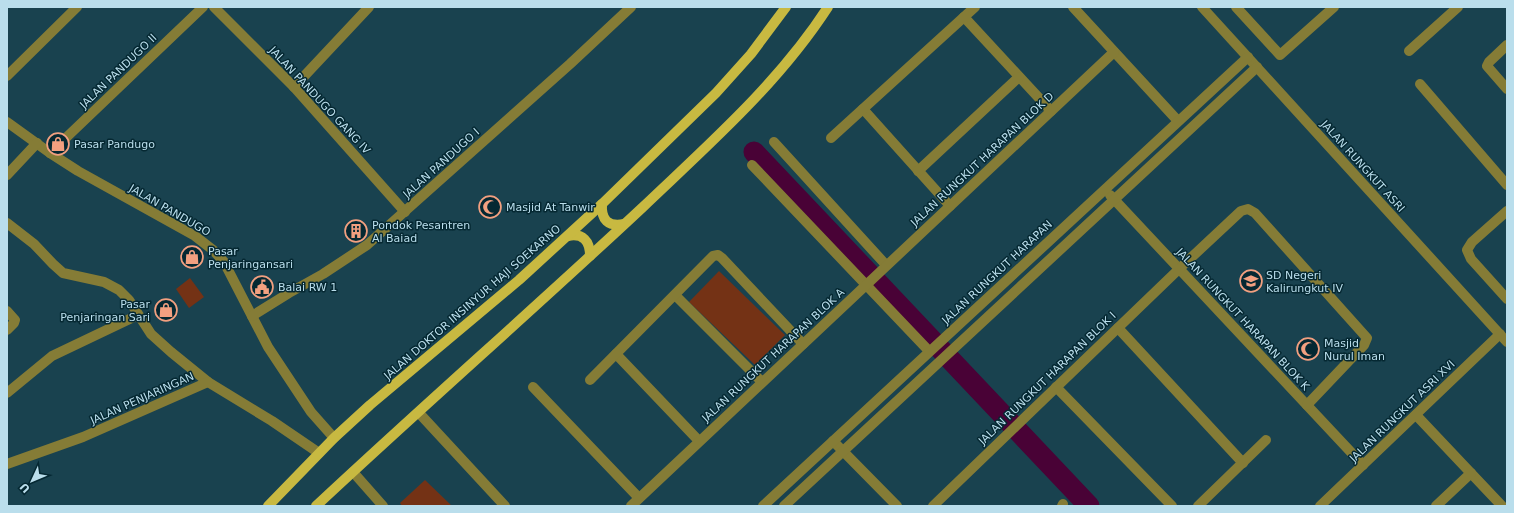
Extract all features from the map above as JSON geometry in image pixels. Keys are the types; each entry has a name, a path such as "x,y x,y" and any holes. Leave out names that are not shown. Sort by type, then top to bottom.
{"main road":[{"name":"JALAN DOKTOR INSINYUR HAJI SOEKARNO","path":"268,506 334,438 376,400 519,280 602,204 716,93 751,54 786,7"},
{"path":"316,506 367,457 419,413 590,256 738,117 781,70 828,7"},
{"path":"602,204 602,212 608,223 614,225 624,224"},
{"path":"568,236 580,236 586,240 589,246 590,256"}],"street":[{"path":"7,76 77,7"},
{"name":"JALAN PANDUGO II","path":"50,153 203,7"},
{"name":"JALAN PANDUGO GANG IV","path":"214,7 294,87 405,212"},
{"path":"294,87 369,7"},
{"name":"JALAN PANDUGO I","path":"252,316 368,245 570,64 631,7"},
{"path":"831,138 975,7"},
{"path":"1073,7 1178,121"},
{"name":"JALAN RUNGKUT ASRI","path":"1202,7 1504,338"},
{"path":"1236,7 1280,55 1334,7"},
{"path":"1410,51 1458,7"},
{"path":"964,17 1051,111"},
{"path":"1507,45 1489,62 1487,66 1507,89"},
{"name":"JALAN RUNGKUT HARAPAN BLOK D","path":"868,282 1114,52"},
{"name":"JALAN RUNGKUT HARAPAN","path":"762,506 1248,57"},
{"path":"784,506 1257,67"},
{"path":"918,171 1019,77"},
{"path":"1420,84 1507,184"},
{"path":"863,109 950,206"},
{"name":"JALAN PANDUGO","path":"7,122 78,171 195,236 213,250 224,262 268,347 311,412 334,438"},
{"path":"774,142 883,268"},
{"path":"7,175 37,143"},
{"path":"752,165 868,282 931,349"},
{"name":"JALAN RUNGKUT HARAPAN BLOK K","path":"1105,189 1363,465"},
{"name":"JALAN RUNGKUT HARAPAN BLOK I","path":"933,506 1179,269 1241,211 1248,209 1254,213 1367,338 1364,345 1307,405"},
{"path":"1507,211 1472,242 1467,250 1471,259 1507,299"},
{"path":"7,223 34,244 63,273 104,282 119,290 129,300 151,334 208,382"},
{"path":"590,380 713,256 718,255 803,344"},
{"name":"JALAN RUNGKUT HARAPAN BLOK A","path":"631,506 868,282"},
{"path":"675,295 762,382"},
{"path":"7,311 15,320 7,330"},
{"path":"7,393 52,356 138,315"},
{"path":"1118,328 1243,463"},
{"name":"JALAN RUNGKUT ASRI XVI","path":"1320,506 1416,415 1504,338"},
{"path":"616,354 699,441"},
{"name":"JALAN PENJARINGAN","path":"7,464 83,437 208,382 272,421 319,453"},
{"path":"533,387 639,498"},
{"path":"1056,387 1172,506"},
{"path":"419,413 505,506"},
{"path":"1416,415 1502,506"},
{"path":"1198,506 1266,440"},
{"path":"833,441 897,506"},
{"path":"352,472 383,506"},
{"path":"1436,506 1471,473"}],"shaded area":[{"path":"719,271 785,335 755,365 689,302"},
{"path":"190,278 204,297 189,308 176,289"},
{"path":"425,480 452,506 402,506 400,503"}],"waterway":[{"path":"754,152 1089,506"}],"place":[{"name":"Pasar Pandugo","path":"58,144"},
{"name":"Masjid At Tanwir","path":"490,207"},
{"name":"Pondok Pesantren Al Baiad","path":"356,231"},
{"name":"Pasar Penjaringansari","path":"192,257"},
{"name":"SD Negeri Kalirungkut IV","path":"1251,281"},
{"name":"Balai RW 1","path":"262,287"},
{"name":"Pasar Penjaringan Sari","path":"166,310"},
{"name":"Masjid Nurul Iman","path":"1308,349"}]}
